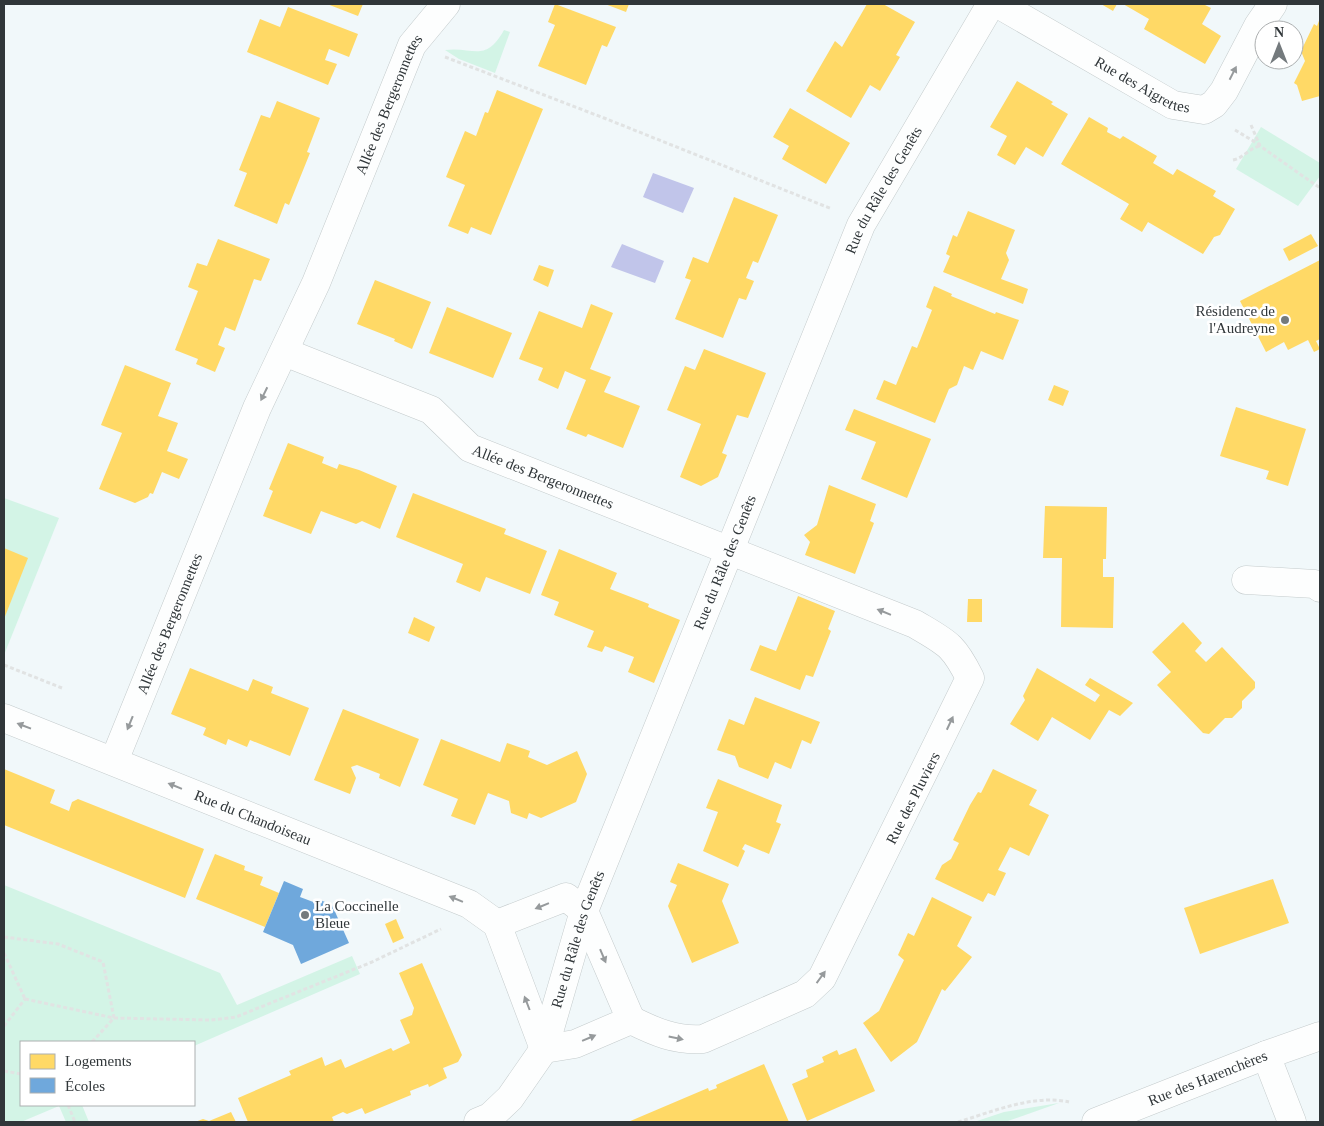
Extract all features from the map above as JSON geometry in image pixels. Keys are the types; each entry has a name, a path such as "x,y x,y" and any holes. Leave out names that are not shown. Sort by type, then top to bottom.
{"street":[{"name":"Allée des Bergeronnettes","path":"114,761 257,408 316,283 412,45 446,4"},
{"name":"Rue du Râle des Genêts","path":"478,1122 490,1118 510,1098 544,1049 584,911 861,225 991,4"},
{"name":"Rue des Aigrettes","path":"998,4 1173,105 1204,110 1214,104 1224,91 1258,26 1273,4"},
{"name":"Allée des Bergeronnettes","path":"286,350 298,357 431,410 470,448 729,551"},
{"name":"Rue des Pluviers","path":"631,1020 670,1037 687,1041 703,1039 805,994 822,978 970,678 951,645 915,624 729,551"},
{"path":"1246,580 1319,580"},
{"name":"Rue du Chandoiseau","path":"4,718 469,904 489,918"},
{"path":"566,897 584,911 631,1020 575,1044 544,1049 489,918 566,897"},
{"name":"Rue des Harenchères","path":"1096,1122 1266,1055 1320,1036"},
{"path":"1266,1055 1292,1122"}],"path":[{"path":"412,45 776,187 845,215 861,225"},
{"path":"1252,125 1260,146 1320,188"},
{"path":"1232,160 1247,154 1254,147 1260,146"},
{"path":"4,665 62,688"},
{"path":"24,999 114,1018 211,1020 236,1017 372,962 489,918"},
{"path":"4,937 58,944 103,962 114,1018"},
{"path":"4,953 24,999"},
{"path":"4,1026 24,999"},
{"path":"93,1041 114,1018"},
{"path":"4,1071 20,1074"},
{"path":"958,1122 1012,1105 1058,1099 1075,1103"},
{"path":"68,1106 75,1122"}],"green space":[{"path":"504,30 510,32 495,73 459,59 445,50 484,50 491,47"},
{"path":"1261,127 1320,163 1320,176 1298,206 1236,169"},
{"path":"4,498 59,518 4,655"},
{"path":"4,885 220,973 237,1005 352,956 360,974 195,1046 195,1041 20,1041 20,1106 59,1106 21,1122 4,1122"},
{"path":"1059,1103 1005,1122 974,1122 1004,1112"},
{"path":"59,1106 82,1106 89,1122 66,1122"}],"water":[{"path":"653,173 694,188 683,213 643,197"},
{"path":"622,244 664,261 655,283 611,267"}],"building: Logements":[{"path":"327,4 363,4 358,16"},
{"path":"555,4 616,27 607,47 602,45 586,85 538,66 555,25 548,22"},
{"path":"605,4 629,4 626,12"},
{"path":"867,4 883,4 915,22 896,55 900,57 880,91 870,85 851,118 806,91 835,41 842,47"},
{"path":"1101,4 1117,4 1113,11"},
{"path":"1123,4 1203,4 1211,8 1202,24 1221,36 1205,64 1144,29 1149,19"},
{"path":"288,7 358,34 349,57 329,49 325,60 337,64 328,85 247,52 260,19 280,27"},
{"path":"1320,18 1320,96 1302,101 1297,85 1294,83 1300,70 1304,70 1304,45 1314,24 1317,26"},
{"path":"1017,81 1053,102 1051,104 1068,114 1043,157 1026,147 1015,165 997,155 1007,136 990,127"},
{"path":"497,90 543,109 491,235 471,227 468,234 448,226 465,185 446,177 465,131 476,136 485,112 488,113"},
{"path":"277,101 320,118 307,152 310,153 289,205 285,203 277,224 234,206 247,173 239,170 261,115 270,118"},
{"path":"790,108 850,143 826,184 782,159 789,146 773,137"},
{"path":"1089,117 1108,128 1107,132 1120,139 1123,136 1157,156 1153,163 1173,175 1177,169 1216,191 1213,196 1235,209 1220,235 1214,237 1203,254 1148,222 1142,232 1120,219 1129,204 1061,164"},
{"path":"734,197 778,215 758,263 753,261 746,278 754,281 746,300 739,298 723,338 675,319 691,280 685,278 693,257 708,263"},
{"path":"968,211 1015,230 1006,253 1009,260 1001,279 1028,289 1023,304 943,272 950,256 946,254 953,235 957,237"},
{"path":"1311,234 1318,246 1289,261 1283,249"},
{"path":"218,239 270,259 261,281 254,279 235,331 225,327 218,345 225,348 215,372 196,364 198,359 175,350 198,291 188,287 197,263 207,266"},
{"name":"Résidence de l'Audreyne","path":"1320,260 1320,339 1316,341 1320,349 1314,352 1308,340 1288,350 1284,342 1266,352 1240,301"},
{"path":"539,265 554,270 548,287 533,280"},
{"path":"375,280 431,302 412,349 394,341 395,339 357,324"},
{"path":"934,286 952,294 951,296 995,314 996,312 1019,320 1003,360 981,351 973,370 964,366 957,385 949,389 935,423 876,399 884,380 896,385 912,346 917,348 932,310 926,307"},
{"path":"591,304 613,313 590,369 611,377 604,392 640,406 623,448 588,434 586,437 566,429 586,380 565,371 558,389 538,380 543,368 519,359 539,311 582,328"},
{"path":"447,307 512,333 493,378 429,353"},
{"path":"704,349 766,373 748,418 737,415 722,453 727,455 718,477 701,486 680,477 701,424 667,410 685,366 695,370"},
{"path":"125,365 171,383 158,416 178,423 167,451 188,459 179,479 162,472 153,494 150,493 148,497 135,503 99,489 122,433 101,425"},
{"path":"1054,385 1069,391 1063,406 1048,400"},
{"path":"1236,407 1306,429 1288,486 1266,479 1269,471 1220,456"},
{"path":"854,409 931,439 907,498 861,479 876,442 845,430"},
{"path":"288,443 324,457 322,463 337,469 339,464 397,486 380,529 362,521 356,524 321,511 311,534 263,516 273,491 269,489"},
{"path":"829,485 876,504 870,521 874,523 855,574 805,555 810,542 804,535 817,525"},
{"path":"413,493 506,529 504,534 547,551 530,594 486,577 480,592 456,582 463,564 396,537"},
{"path":"1045,506 1107,507 1106,559 1103,559 1103,577 1114,577 1113,628 1061,627 1062,558 1043,558"},
{"path":"4,548 28,558 4,619"},
{"path":"559,549 617,573 610,589 649,604 648,607 680,620 654,683 628,672 634,657 605,646 602,652 587,647 594,631 554,615 559,602 541,595"},
{"path":"798,596 835,611 828,629 831,631 813,677 806,675 800,690 750,670 760,645 776,651"},
{"path":"968,599 982,599 982,622 967,622"},
{"path":"414,617 435,627 429,642 408,633"},
{"path":"1183,622 1202,643 1195,651 1206,662 1222,647 1255,682 1255,688 1242,701 1242,708 1232,718 1225,718 1209,734 1203,733 1157,685 1171,672 1152,652"},
{"path":"190,668 248,691 253,679 273,687 271,693 309,708 290,756 250,740 247,747 228,739 226,745 203,735 206,728 171,714"},
{"path":"1037,668 1095,702 1100,695 1085,685 1090,678 1133,703 1120,716 1109,710 1090,740 1052,717 1038,741 1010,724 1025,700 1023,696"},
{"path":"755,697 820,722 811,744 802,740 791,769 775,762 768,779 739,767 735,756 717,750 729,719 744,725"},
{"path":"343,709 419,739 400,787 379,778 380,774 357,765 351,767 356,778 350,794 314,780"},
{"path":"441,739 500,762 507,743 530,751 528,757 547,765 577,751 587,774 576,802 541,818 529,813 527,819 511,813 509,801 488,793 475,825 451,816 458,799 423,785"},
{"path":"4,769 55,790 50,803 69,811 72,802 78,799 204,849 185,898 4,825"},
{"path":"993,769 1037,790 1029,805 1049,815 1029,856 1010,847 998,870 1006,873 995,896 988,893 983,902 935,879 942,865 951,859 959,843 953,840 970,805 978,792 981,793"},
{"path":"718,779 782,805 776,822 781,824 769,854 745,844 742,849 745,851 738,867 703,851 718,812 706,808"},
{"path":"215,854 245,866 244,870 263,877 260,885 279,893 265,927 196,899"},
{"path":"678,863 729,884 722,901 739,943 692,963 668,906 677,885 670,882"},
{"path":"1273,879 1289,923 1200,954 1184,908"},
{"path":"932,897 972,917 957,946 972,957 945,991 942,989 917,1042 891,1062 863,1023 879,1011 904,960 898,955 908,933 914,936"},
{"path":"396,919 404,938 393,943 385,924"},
{"path":"422,963 462,1055 458,1062 443,1068 447,1078 429,1087 428,1084 410,1091 411,1095 365,1114 362,1108 347,1114 343,1112 332,1117 334,1122 248,1122 238,1098 291,1075 289,1071 322,1057 325,1066 341,1059 345,1068 391,1048 393,1051 410,1043 400,1020 412,1015 414,1008 399,973"},
{"path":"856,1048 875,1091 807,1121 792,1084 808,1077 806,1070 824,1062 822,1057 837,1050 839,1055"},
{"path":"764,1064 789,1122 628,1122 708,1088 709,1091 717,1088 716,1085"},
{"path":"231,1112 236,1122 195,1122 203,1119 209,1121"}],"building: Écoles":[{"path":"284,881 303,889 300,897 316,903 318,899 332,905 349,943 301,964 293,945 263,932"}],"place":[{"name":"Résidence de l'Audreyne","path":"1285,320"},
{"name":"La Coccinelle Bleue","path":"305,915"}]}
